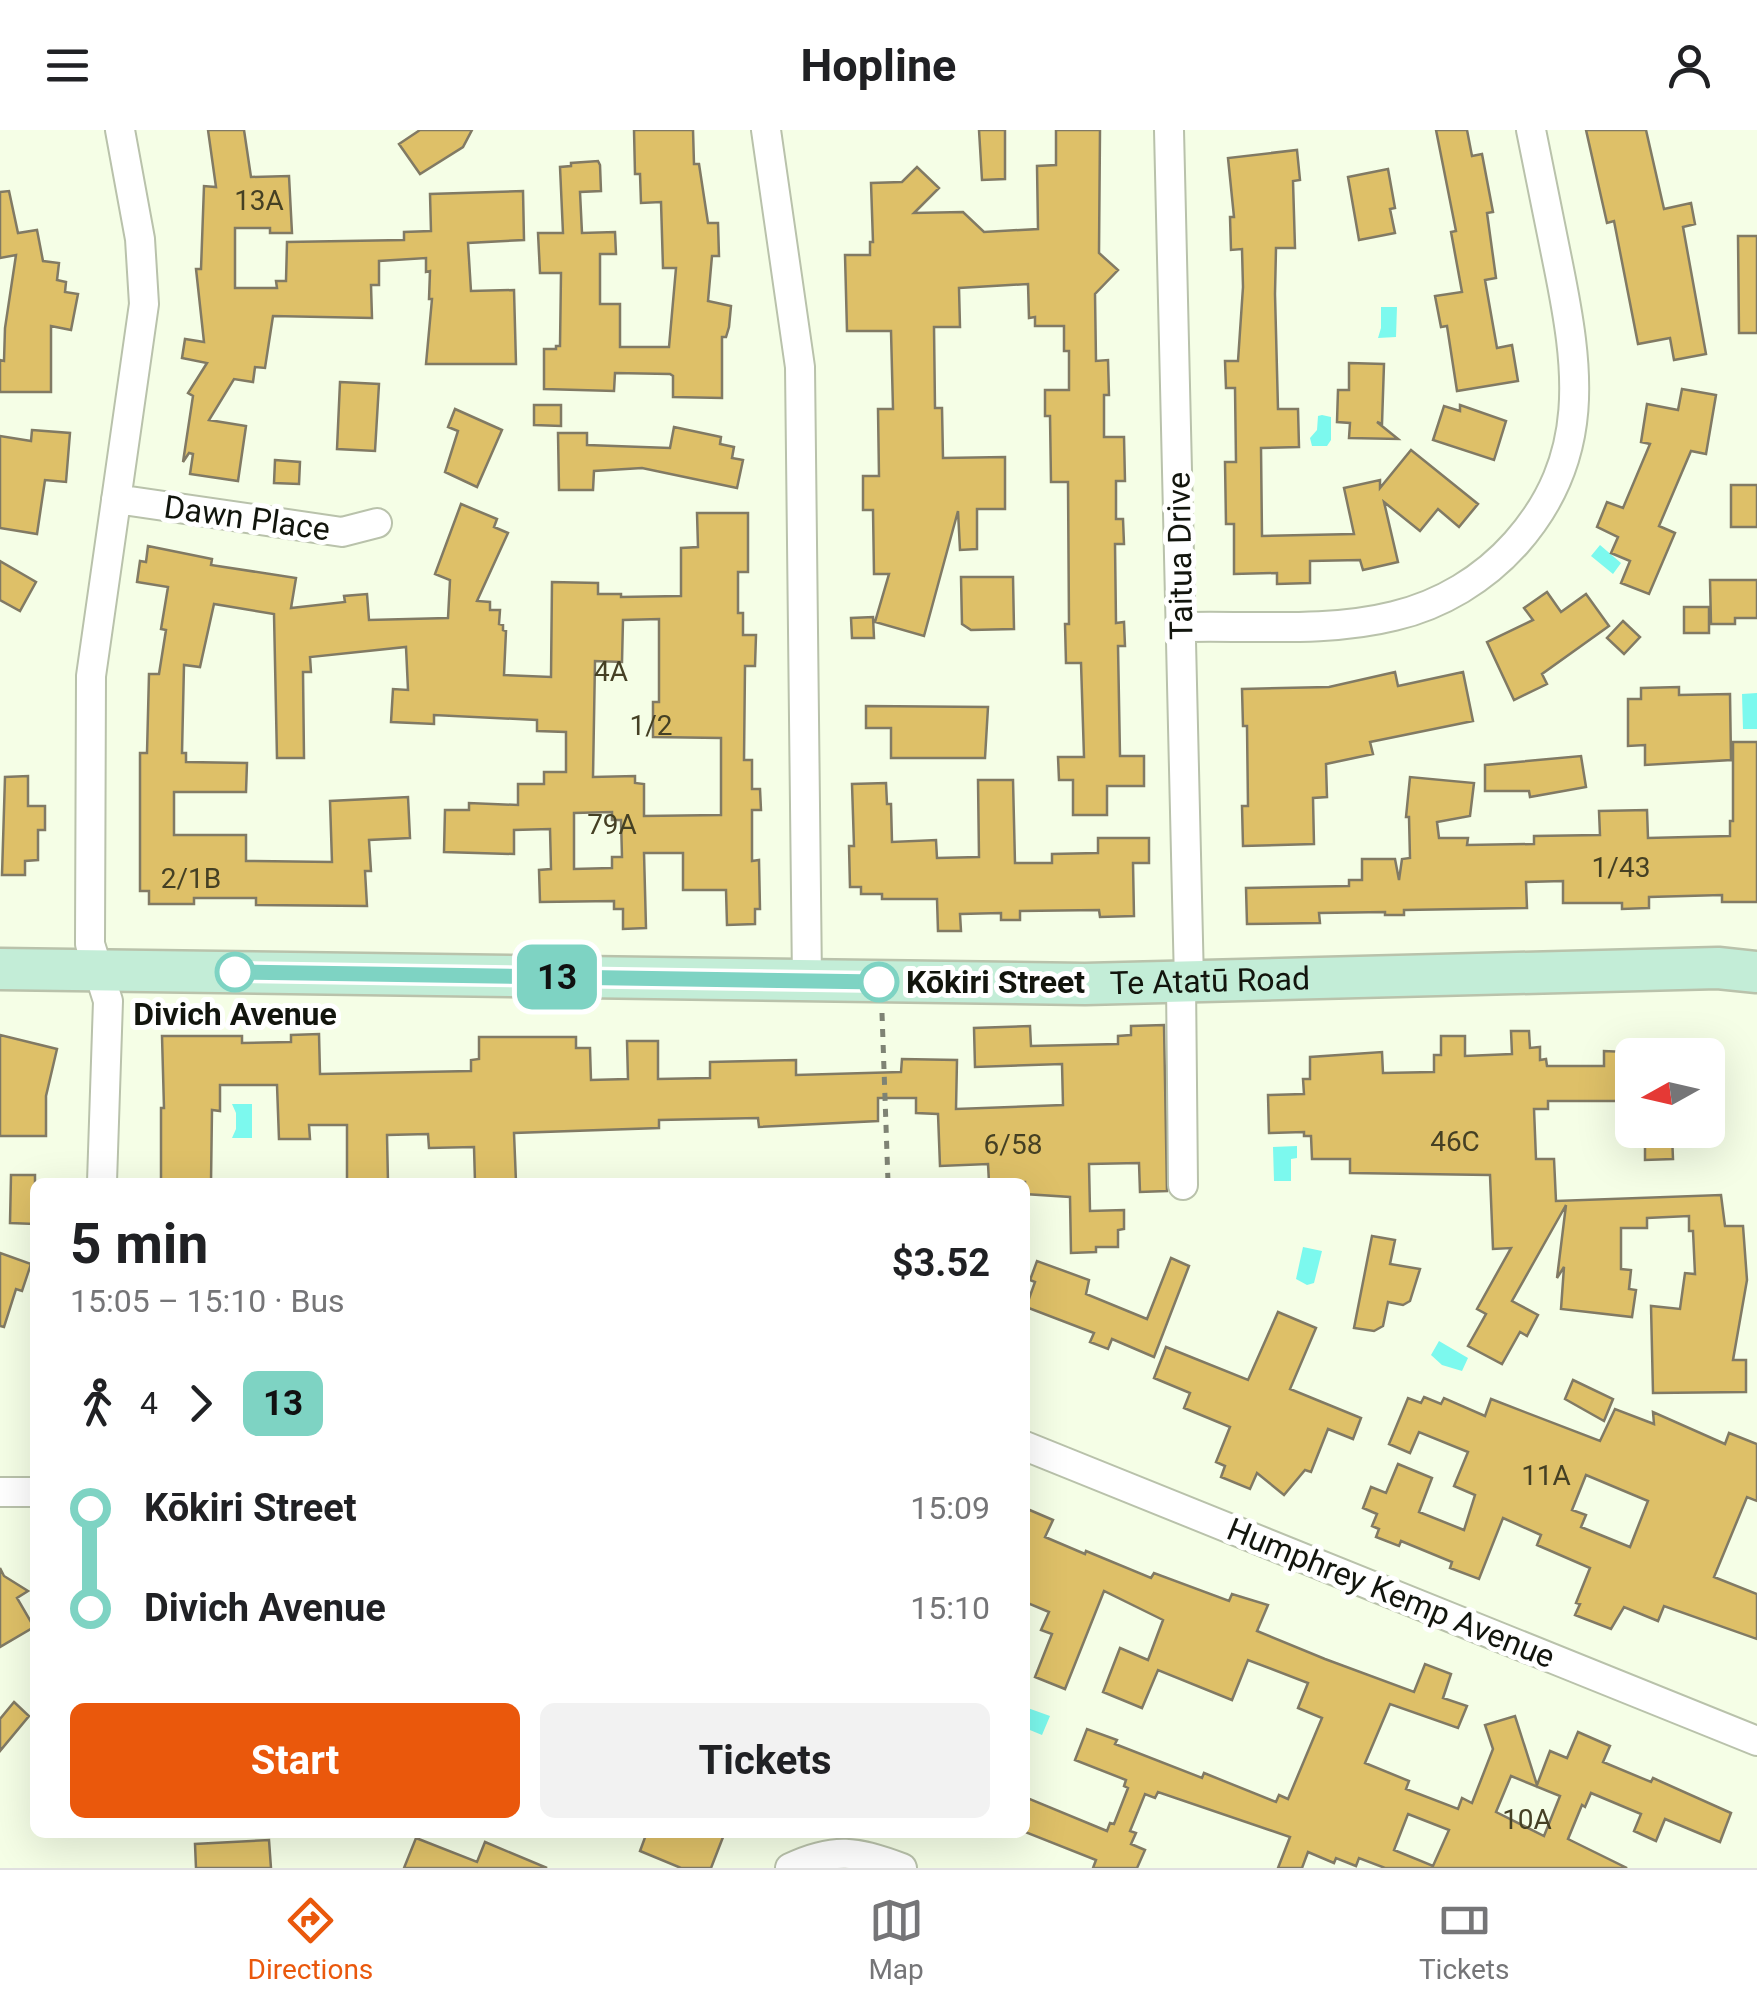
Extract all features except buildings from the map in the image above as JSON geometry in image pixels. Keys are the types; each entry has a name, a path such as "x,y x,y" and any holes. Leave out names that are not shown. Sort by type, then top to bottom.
{"main road":[{"name":"Te Atatū Road","path":"0,969 806,981 1185,982 1718,968 1757,972"}],"street":[{"path":"102,1178 108,1001 90,944 91,676 144,304 140,239 120,130"},
{"path":"766,130 800,367 806,981"},
{"name":"Taitua Drive","path":"1169,130 1182,627 1183,1185"},
{"path":"1182,627 1320,625 1396,616 1474,581 1532,526 1549,499 1563,462 1574,424 1576,388 1574,343 1531,130"},
{"name":"Dawn Place","path":"116,499 342,532 377,523"},
{"name":"Humphrey Kemp Avenue","path":"1030,1448 1757,1741"},
{"path":"0,1492 30,1492"},
{"path":"790,1868 830,1853 853,1852 902,1868"}],"path":[{"path":"882,1013 888,1178"}],"water":[{"path":"1381,307 1397,307 1396,337 1378,338"},
{"path":"1318,416 1331,417 1331,440 1327,446 1312,446 1310,438 1317,430"},
{"path":"1600,545 1621,563 1613,574 1591,556"},
{"path":"1757,693 1757,729 1743,729 1742,694"},
{"path":"232,1104 252,1104 252,1138 232,1138 236,1113"},
{"path":"1297,1146 1297,1158 1291,1159 1291,1181 1274,1181 1273,1147"},
{"path":"1303,1247 1322,1251 1314,1283 1307,1285 1296,1279"},
{"path":"1439,1341 1468,1358 1462,1371 1442,1365 1431,1355"},
{"path":"1030,1709 1050,1716 1042,1735 1030,1730"}],"bus line":[{"name":"13","path":"235,972 879,982"}],"place":[{"name":"Divich Avenue","path":"235,972"},
{"name":"Kōkiri Street","path":"879,982"}]}
